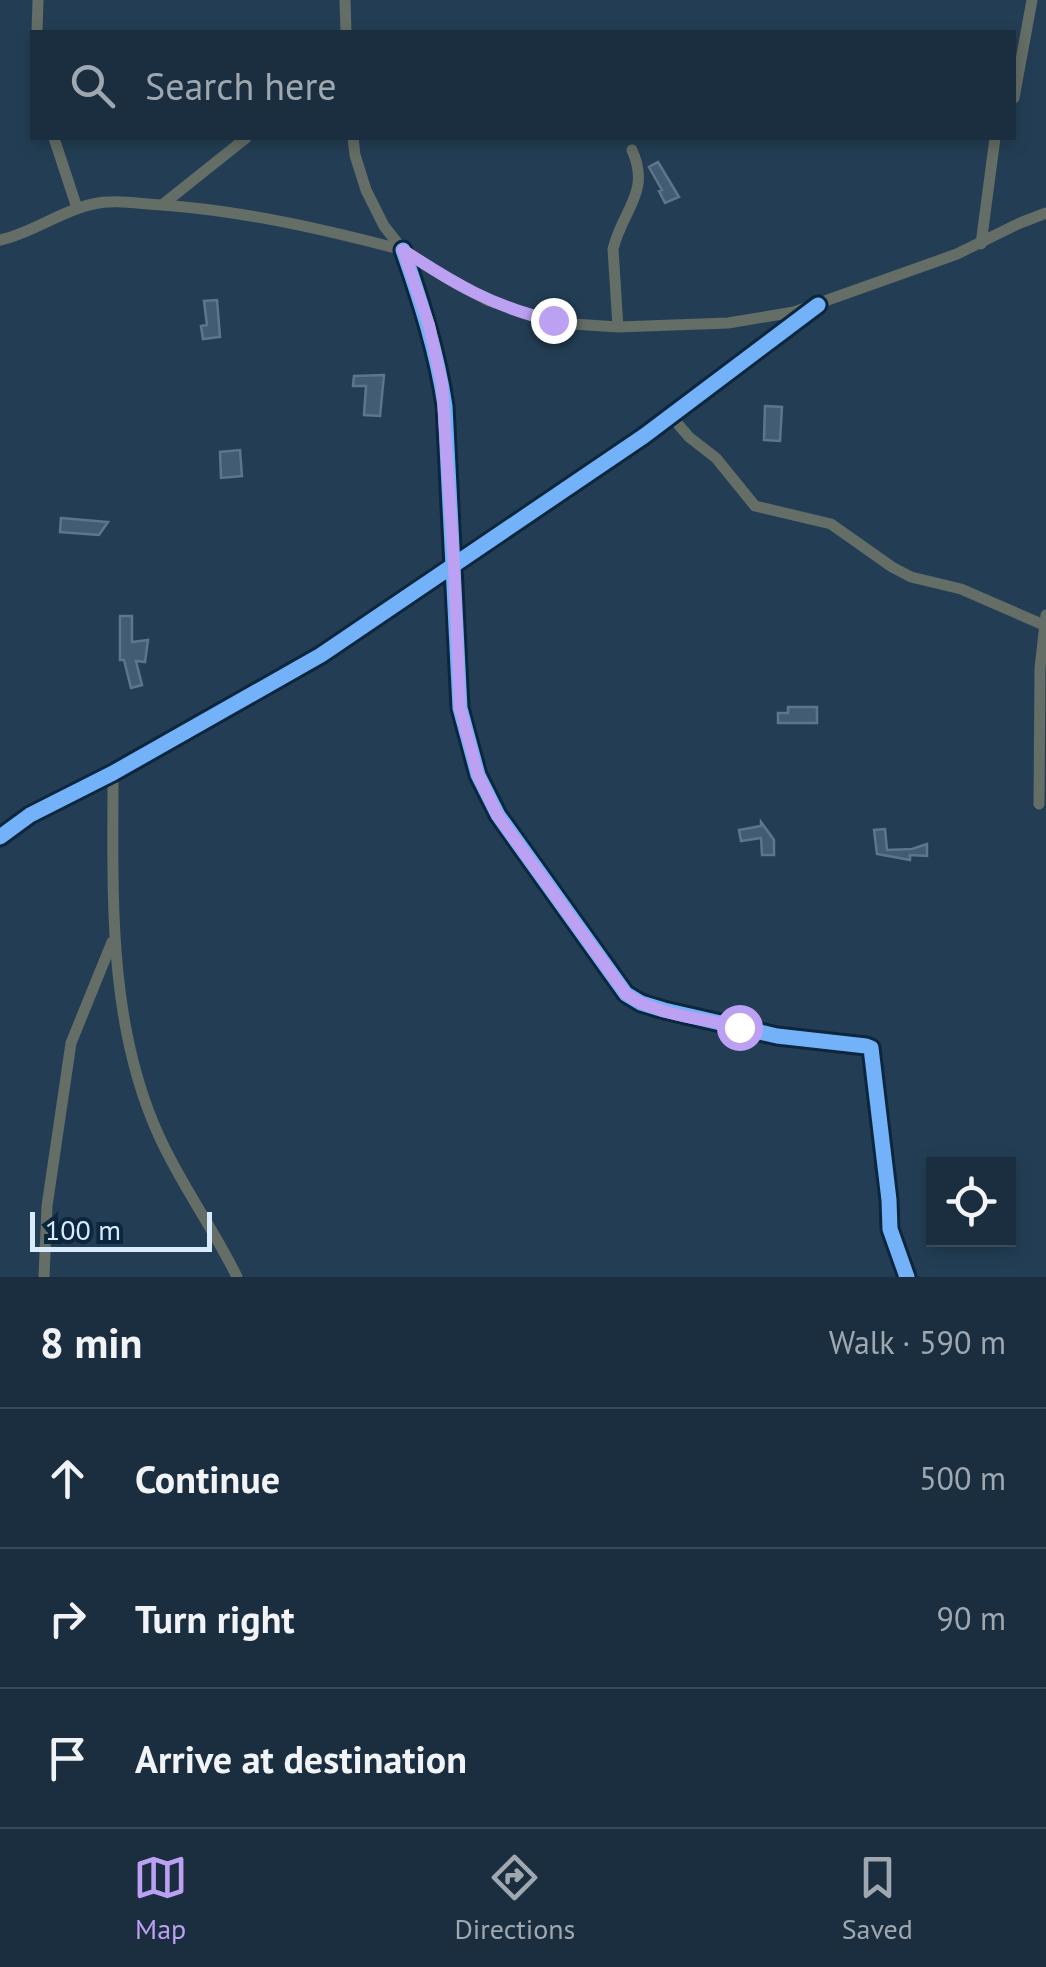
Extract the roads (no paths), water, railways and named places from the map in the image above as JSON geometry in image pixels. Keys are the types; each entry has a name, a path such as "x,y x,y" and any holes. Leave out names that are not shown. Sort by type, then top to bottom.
{"street":[{"path":"37,30 38,0"},
{"path":"345,0 346,30"},
{"path":"1016,87 1032,0"},
{"path":"55,140 77,208"},
{"path":"162,205 243,140"},
{"path":"353,140 366,190 384,226 403,250 486,300 532,316 574,324 728,323 764,318 818,305 981,244 1046,213"},
{"path":"981,244 995,140"},
{"path":"618,326 613,248 639,186 640,174 632,150"},
{"path":"0,240 18,236 77,208 111,202 216,209 403,250"},
{"path":"403,250 429,325 445,406 460,708 478,775 498,816 626,994 664,1010 777,1036 872,1048 890,1228 907,1277"},
{"path":"0,836 30,815 321,656 671,416 818,305"},
{"path":"671,416 688,437 716,458 755,506 831,524 911,577 961,589 1046,622 1040,668 1039,804"},
{"path":"113,773 114,938 128,1037 160,1140 237,1277"},
{"path":"44,1277 47,1206 71,1042 114,938"}]}
